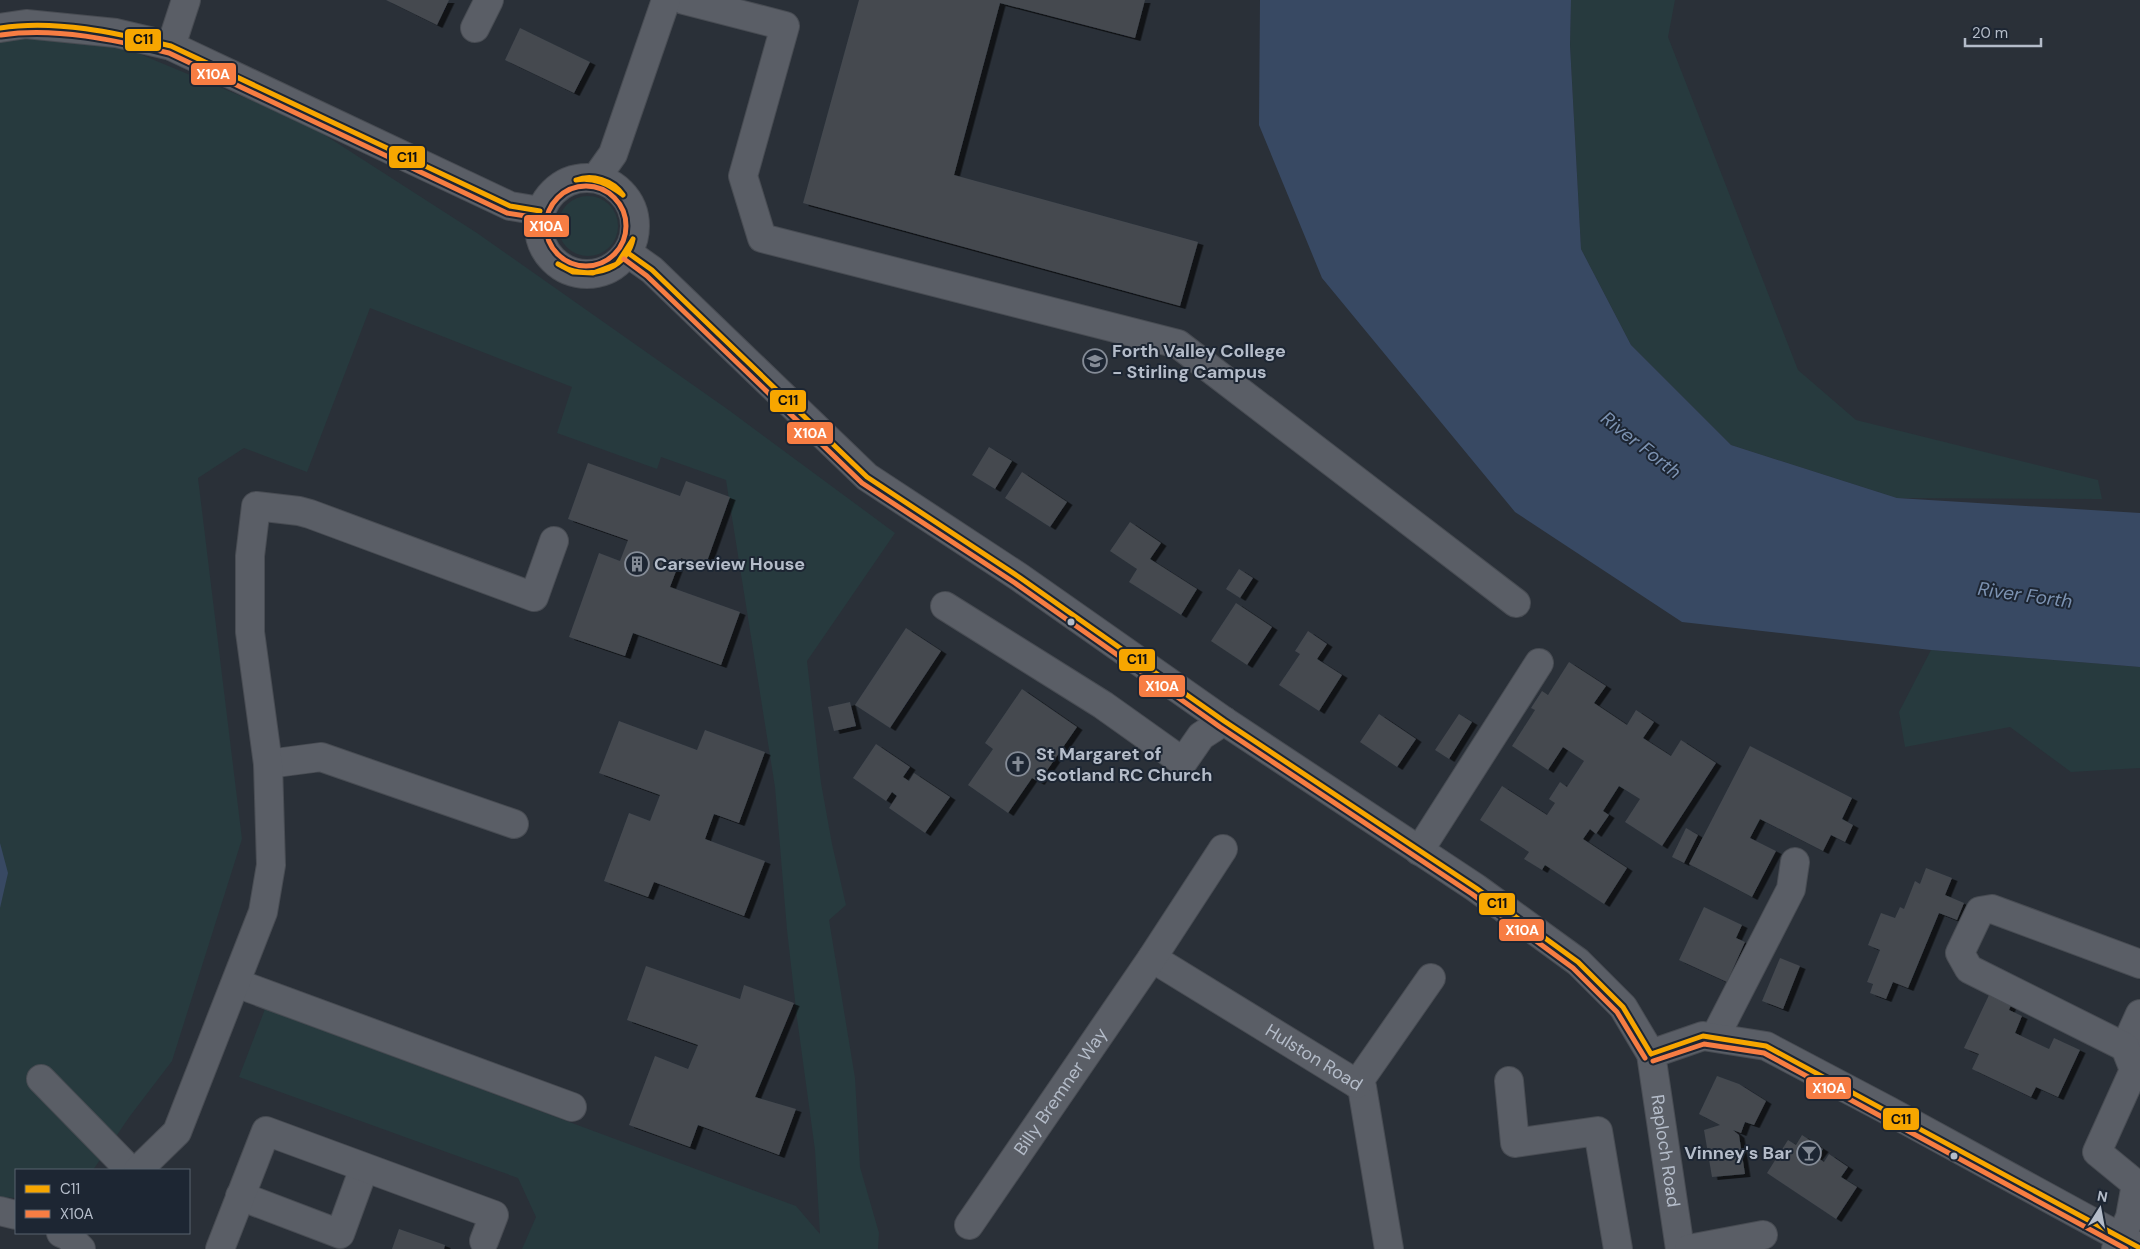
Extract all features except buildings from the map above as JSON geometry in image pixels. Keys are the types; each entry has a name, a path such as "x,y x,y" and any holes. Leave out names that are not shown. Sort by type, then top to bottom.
{"street":[{"path":"171,46 186,0"},
{"path":"475,28 489,0"},
{"path":"596,178 613,154 666,0"},
{"path":"684,0 785,26 743,176 762,238 1178,344 1516,603"},
{"path":"0,28 26,24 116,33 171,46 510,206 540,212"},
{"path":"596,178 611,184 624,194 632,207 636,223 634,238 628,253 617,264 604,272 589,274 573,273 560,266 548,255 541,242 538,227 540,212 546,199 556,188 575,179 596,178"},
{"path":"628,253 652,270 867,476 1019,577 1224,721 1476,888 1578,962 1623,1007 1651,1054 1703,1036 1766,1046 1889,1111 2126,1245 2136,1184 2097,1152 2134,1070 2125,1047 1969,968 1960,953 1980,911 1992,908 2140,964"},
{"path":"139,1169 177,1132 263,912 271,865 268,764 250,632 250,556 256,506 310,514 534,598 554,541"},
{"path":"945,606 1103,705 1183,762 1201,736 1224,721"},
{"path":"1419,851 1539,663"},
{"path":"268,764 321,757 514,824"},
{"name":"Billy Bremner Way","path":"969,1225 1152,958 1223,849"},
{"path":"1715,1037 1791,889 1795,862"},
{"name":"Hulston Road","path":"1152,958 1362,1087 1389,1249"},
{"path":"1357,1084 1431,978"},
{"path":"236,983 572,1107"},
{"path":"2125,1047 2140,1014"},
{"name":"Raploch Road","path":"1651,1054 1680,1249"},
{"path":"41,1079 129,1169"},
{"path":"1509,1081 1515,1143 1598,1131 1618,1249"},
{"path":"220,1249 266,1132 494,1215 484,1241"},
{"path":"240,1196 340,1234 364,1168"},
{"path":"1689,1249 1762,1236"}],"green space":[{"path":"1571,0 1675,0 1668,37 1798,370 1856,420 2098,480 2102,499 1897,498 1731,445 1631,345 1581,249 1570,45"},
{"path":"40,35 125,48 306,123 477,233 730,411 895,533 807,661 821,783 846,905 829,920 855,1078 860,1167 879,1233 878,1249 522,1249 536,1217 518,1178 239,1077 265,1009 796,1206 820,1234 815,1150 787,930 775,787 726,480 661,457 657,469 557,433 572,387 370,308 307,472 244,448 198,478 242,839 172,1061 130,1116 94,1169 15,1169 15,1198 0,1197 0,40"},
{"path":"588,196 604,201 609,205 613,210 618,226 613,242 609,247 604,251 588,256 572,251 567,247 563,242 558,226 563,210 567,205 572,201"},
{"path":"1931,650 2140,667 2140,768 2071,772 2010,727 1905,747 1899,712"}],"water":[{"name":"River Forth","path":"1260,0 1571,0 1570,45 1581,249 1631,345 1731,445 1897,498 2140,513 2140,667 1931,650 1682,622 1515,512 1322,278 1259,125"},
{"path":"0,843 8,873 0,908"}],"transit line":[{"name":"C11","path":"0,28 43,25 64,26 129,36 171,46 510,206 540,211"},
{"name":"X10A","path":"1,35 43,33 85,36 169,53 507,213 539,218"},
{"name":"C11","path":"576,180 582,178 602,180 614,185 623,195"},
{"name":"C11","path":"576,180 583,179 601,182 623,195"},
{"name":"X10A","path":"586,186 601,189 614,198 623,211 626,226 623,241 614,254 601,263 586,266 571,263 558,254 549,241 546,226 549,211 558,198 571,189 586,186"},
{"name":"C11","path":"558,264 573,272 593,273 617,264 633,239"},
{"name":"C11","path":"558,264 580,272 603,271 622,260 629,251 633,239"},
{"name":"C11","path":"628,253 652,270 867,477 1019,577 1224,721 1476,888 1578,962 1623,1007 1651,1054"},
{"name":"X10A","path":"624,259 647,276 862,483 1015,583 1220,727 1472,894 1573,968 1617,1012 1645,1058"},
{"name":"C11","path":"1651,1054 1703,1036 1766,1046 2140,1248"},
{"name":"X10A","path":"1653,1061 1704,1044 1764,1053 2126,1249"}],"place":[{"name":"Forth Valley College - Stirling Campus","path":"1095,361"},
{"name":"Carseview House","path":"637,564"},
{"name":"St Margaret of Scotland RC Church","path":"1018,764"},
{"name":"Vinney's Bar","path":"1809,1153"}]}
